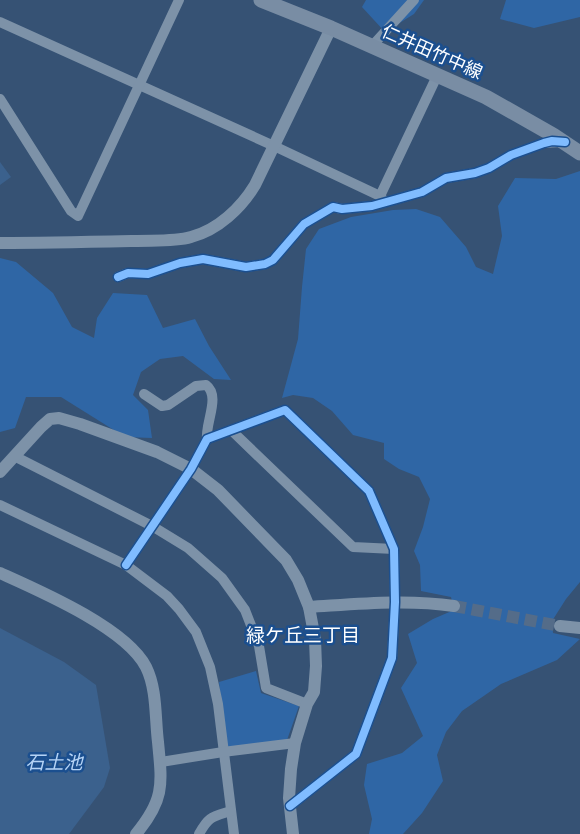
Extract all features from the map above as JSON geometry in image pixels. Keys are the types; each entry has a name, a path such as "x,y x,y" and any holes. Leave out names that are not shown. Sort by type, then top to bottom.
{"main road":[{"name":"仁井田竹中線","path":"261,0 331,28 486,97 565,142 580,153"}],"street":[{"path":"0,99 72,211 78,216 179,0"},
{"path":"372,46 414,0"},
{"path":"0,22 274,146 382,199"},
{"path":"0,243 64,243 191,238 224,220 249,196 331,28"},
{"path":"382,199 437,76"},
{"path":"118,277 128,273 148,274 180,263 203,259 246,267 265,264 273,260 304,224 333,207 342,209 372,206 382,199 422,192 446,178 475,174 511,155 552,142 565,142"},
{"path":"126,565 191,469 207,439 206,432 212,394 206,385 196,386 168,405 162,406 144,394"},
{"path":"207,439 285,410 369,492 394,549 395,602 392,658 356,754 290,806"},
{"path":"0,472 50,419 59,418 80,424 157,452 191,469 218,490 286,560 298,580 309,607 315,639 316,666 314,692 307,704 295,744 291,769 290,806 294,834"},
{"path":"231,430 353,547 394,549"},
{"path":"14,456 152,526 188,548 222,578 245,610 259,646 266,688 307,704"},
{"path":"0,505 126,565 167,596 196,632 210,667 218,704 234,834"},
{"path":"0,573 72,608 122,639 133,649 146,668 150,680 161,762 160,792 148,820 136,834"},
{"path":"309,607 395,602 454,606"},
{"path":"560,626 580,628"},
{"path":"161,762 223,752 295,744"},
{"path":"199,834 208,820 231,811"}],"shaded area":[{"path":"366,0 424,0 414,14 385,32 362,7"},
{"path":"506,0 580,0 580,17 534,28 500,19"},
{"path":"580,171 580,582 552,621 553,633 580,639 557,660 501,684 462,711 446,732 437,755 443,781 422,813 403,834 369,834 372,819 364,785 367,764 402,753 423,736 401,688 417,663 408,634 433,619 454,610 451,597 421,591 420,565 414,551 423,527 430,499 419,477 399,469 384,459 384,443 353,435 332,411 313,398 293,395 282,398 298,339 306,249 319,229 351,217 393,210 416,209 440,217 466,247 476,267 493,274 502,236 498,206 515,178 556,179"},
{"path":"0,258 16,262 53,293 72,327 94,338 97,318 113,293 147,295 163,328 195,319 209,346 231,380 214,379 183,356 160,359 141,372 133,395 148,410 152,438 125,437 61,397 26,397 15,428 0,432"},
{"path":"256,671 261,693 299,706 287,740 226,748 219,682"}],"water":[{"path":"0,162 11,177 0,185"},
{"name":"石土池","path":"0,628 64,662 96,685 110,768 104,787 69,834 0,834"}],"tunnel":[{"path":"454,606 560,626"}],"cycle path":[{"path":"118,277 128,273 148,274 180,263 203,259 246,267 265,264 273,260 304,224 333,207 342,209 372,206 422,192 446,178 475,173 489,168 511,155 544,143 552,141 565,142"},
{"path":"126,565 191,469 207,439 285,410 369,491 394,549 395,602 392,658 356,754 290,806"}],"district":[{"name":"緑ケ丘三丁目","path":"303,635"}]}
